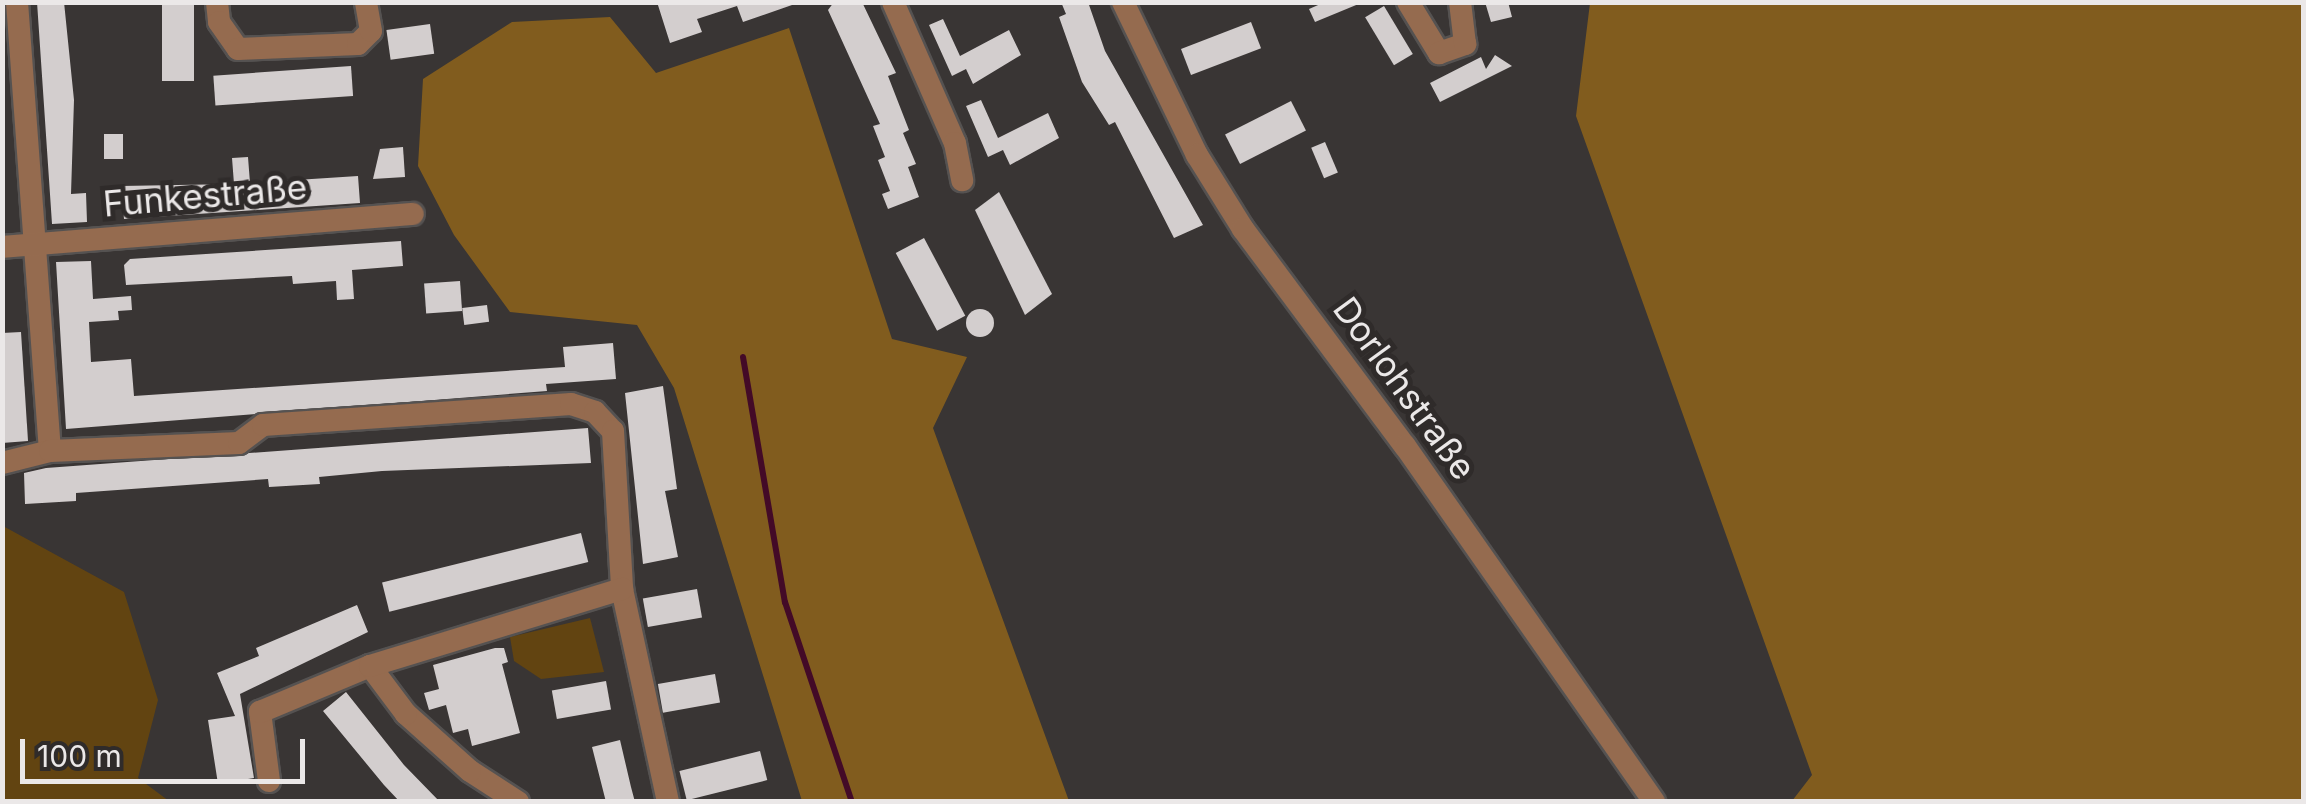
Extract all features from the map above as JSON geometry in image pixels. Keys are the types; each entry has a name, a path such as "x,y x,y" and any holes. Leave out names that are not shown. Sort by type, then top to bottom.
{"street":[{"path":"17,2 50,452"},
{"path":"217,2 219,22 238,49 358,44 371,31 366,2"},
{"path":"893,2 956,142 962,180"},
{"name":"Dorlohstraße","path":"1123,2 1197,155 1243,229 1406,446 1654,802"},
{"path":"1408,2 1440,53 1465,44 1460,2"},
{"name":"Funkestraße","path":"2,247 413,214"},
{"path":"2,463 50,452 239,443 263,425 571,404 596,412 613,431 622,589 668,802"},
{"path":"269,781 260,712 370,666 622,589"},
{"path":"370,666 406,714 470,772 518,802"}],"shaded area":[{"path":"1590,3 2303,3 2303,801 1792,801 1812,775 1576,116"},
{"path":"610,17 656,73 789,28 892,339 967,357 933,428 1069,801 802,801 674,388 637,325 510,312 454,235 418,166 423,79 512,22"},
{"path":"3,526 124,592 158,700 138,778 169,801 3,801"},
{"path":"590,618 604,672 541,679 514,661 510,637"}],"building":[{"path":"37,2 64,2 74,100 71,194 86,193 87,222 52,224"},
{"path":"162,2 194,2 194,81 162,81"},
{"path":"657,2 792,5 743,22 737,6 697,19 702,32 670,43"},
{"path":"834,2 862,2 896,73 888,76 909,130 903,133 916,164 908,167 919,197 888,209 882,194 890,191 878,160 885,157 873,126 880,124 828,10"},
{"path":"1061,2 1088,2 1105,51 1203,225 1174,238 1115,122 1109,125 1082,82 1059,17 1066,14"},
{"path":"1325,2 1361,3 1315,22 1309,9"},
{"path":"1485,2 1508,2 1512,17 1491,22"},
{"path":"1384,6 1413,54 1394,65 1365,17"},
{"path":"943,19 960,56 1009,30 1021,55 973,84 966,69 952,76 929,25"},
{"path":"1251,22 1261,48 1191,75 1181,49"},
{"path":"430,24 434,54 391,60 386,30"},
{"path":"1495,55 1512,66 1440,102 1430,83 1481,57 1486,69"},
{"path":"351,66 353,96 215,106 213,76"},
{"path":"981,100 998,138 1048,113 1059,138 1010,165 1003,150 988,157 966,106"},
{"path":"1291,101 1306,130 1240,164 1225,135"},
{"path":"104,134 123,134 123,159 104,159"},
{"path":"1325,142 1338,172 1324,178 1311,148"},
{"path":"403,147 405,177 373,179 380,149"},
{"path":"248,157 250,183 358,176 360,203 124,219 121,186 234,184 232,158"},
{"path":"999,192 1052,294 1025,315 975,210"},
{"path":"924,238 965,316 937,331 896,253"},
{"path":"401,241 403,266 352,270 354,299 337,300 336,281 293,284 292,276 126,285 124,265 130,259"},
{"path":"91,261 93,299 131,296 132,310 118,311 119,320 89,322 91,362 131,359 134,396 565,367 563,347 613,343 616,379 546,384 547,391 66,429 56,262"},
{"path":"460,281 462,311 426,313 424,284"},
{"path":"487,305 489,322 464,325 462,308"},
{"path":"980,309 990,313 994,323 990,333 980,337 970,333 966,323 970,313"},
{"path":"21,332 28,441 2,443 2,333"},
{"path":"663,386 677,489 665,491 678,557 643,564 625,393"},
{"path":"588,428 591,463 382,471 319,477 320,484 269,487 268,479 76,493 76,501 25,504 24,473 46,468"},
{"path":"581,533 588,562 389,612 382,583"},
{"path":"697,589 702,618 648,627 643,599"},
{"path":"357,605 368,632 240,694 254,778 218,784 208,720 235,716 217,673 259,656 256,648"},
{"path":"504,648 508,662 502,664 520,733 472,746 468,729 453,733 446,705 429,710 424,693 439,689 433,665"},
{"path":"715,674 720,703 663,713 658,684"},
{"path":"606,681 611,710 557,719 552,691"},
{"path":"346,692 404,765 440,802 400,802 384,785 323,711"},
{"path":"620,740 635,802 606,802 592,747"},
{"path":"760,751 767,780 687,800 679,771"}],"waterway":[{"path":"743,357 785,602 852,802"}]}
